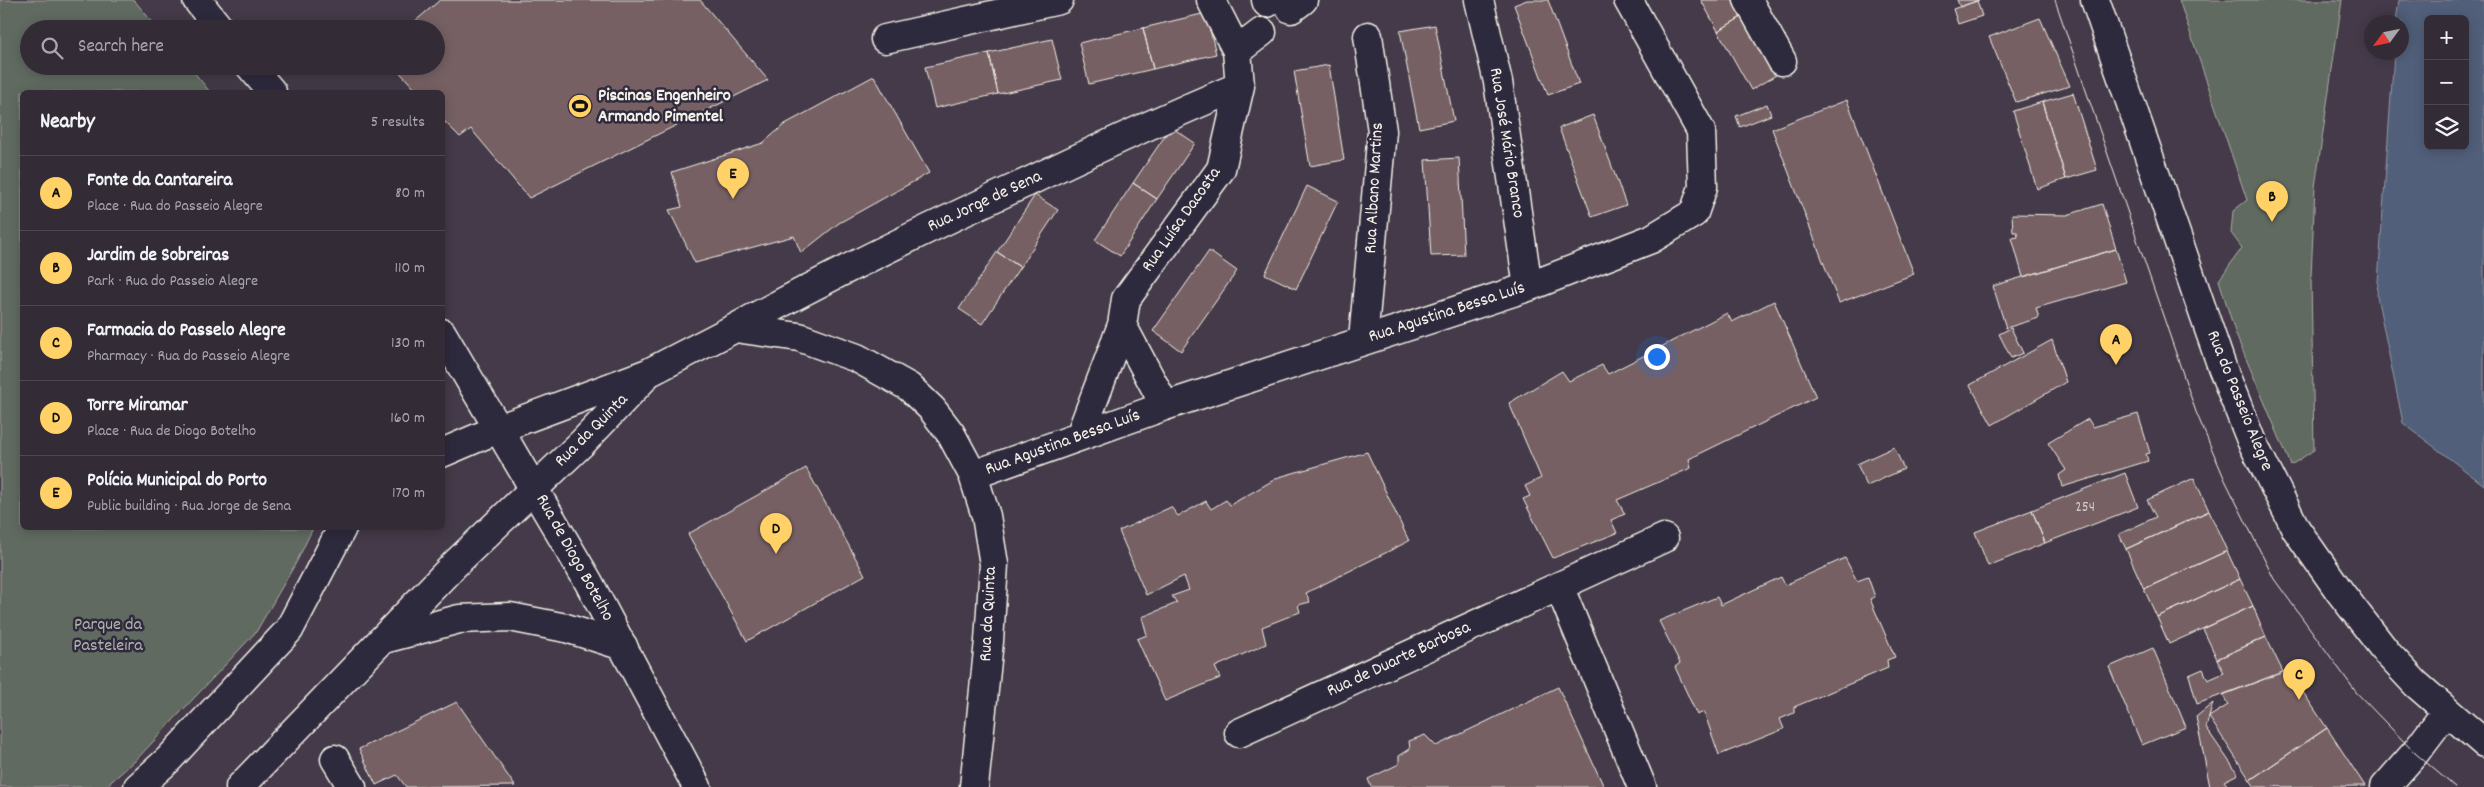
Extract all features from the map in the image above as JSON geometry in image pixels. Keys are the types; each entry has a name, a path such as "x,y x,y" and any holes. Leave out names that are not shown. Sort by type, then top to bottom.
{"street":[{"path":"197,0 213,20"},
{"path":"1211,0 1237,51 1262,32"},
{"path":"1266,0 1267,3 1288,3"},
{"name":"Rua José Mário Branco","path":"1479,0 1498,82 1528,287"},
{"name":"Rua Agustina Bessa Luís","path":"972,475 1165,406 1528,287 1652,239 1694,212 1703,187 1702,131 1628,0"},
{"path":"1748,0 1782,61"},
{"name":"Rua do Passeio Alegre","path":"2095,0 2212,339 2251,440 2296,529 2340,592 2387,653 2446,712 2484,743"},
{"path":"885,38 1051,1"},
{"name":"Rua Albano Martins","path":"1363,340 1382,131 1368,36"},
{"name":"Rua Luísa Dacosta","path":"1080,436 1122,325 1126,298 1221,169 1240,86 1237,51"},
{"path":"258,75 270,90"},
{"name":"Rua Jorge de Sena","path":"735,328 786,300 964,211 1186,108 1240,86"},
{"path":"1122,325 1165,406"},
{"name":"Rua da Quinta","path":"445,452 498,429 648,373 735,328 798,337 857,358 909,387 932,409 951,434 972,475 986,516 994,564 989,641 974,787"},
{"name":"Rua de Diogo Botelho","path":"445,338 535,488 623,646 697,787"},
{"name":"Rua da Quinta","path":"240,787 475,544 583,442 648,373"},
{"path":"138,787 168,760 289,630 341,530"},
{"name":"Rua de Duarte Barbosa","path":"1239,733 1664,538"},
{"path":"1559,586 1642,787"},
{"path":"382,639 459,619 510,617 566,628 623,646"},
{"path":"2385,787 2415,753 2446,712"},
{"path":"335,759 352,787"}],"green space":[{"name":"Parque da Pasteleira","path":"0,0 134,0 151,20 20,20 20,75 196,75 208,90 20,90 20,530 312,530 297,561 256,632 135,761 105,787 0,787"},
{"path":"2179,0 2342,0 2315,187 2311,277 2314,450 2291,465 2236,335 2219,280 2242,248 2231,233 2233,211 2247,200"}],"water":[{"path":"2399,0 2484,0 2484,485 2403,423 2377,296 2394,60 2409,60 2409,15 2397,15"}],"building":[{"name":"Piscinas Engenheiro Armando Pimentel","path":"440,0 700,0 768,80 529,198 471,129 460,137 445,122 445,90 416,90 402,75 445,75 445,20 417,20"},
{"path":"1527,0 1548,0 1579,84 1548,95 1514,5"},
{"path":"1701,0 1734,0 1743,16 1718,31"},
{"path":"1957,0 1979,0 1960,7"},
{"path":"1977,1 1982,16 1958,24 1953,9"},
{"path":"1206,13 1216,54 1153,69 1143,28"},
{"path":"1743,16 1776,75 1751,90 1718,31"},
{"path":"2040,18 2070,86 2016,102 1989,37"},
{"path":"1435,25 1454,121 1419,128 1400,31"},
{"path":"1143,28 1153,69 1089,84 1079,43"},
{"path":"1052,39 1062,80 998,94 989,53"},
{"path":"989,53 998,94 935,108 925,67"},
{"path":"1329,65 1344,160 1310,166 1294,71"},
{"path":"874,76 929,173 839,223 801,253 794,236 695,263 669,210 682,207 672,172 763,143 785,124"},
{"path":"2073,93 2097,170 2066,179 2042,102"},
{"path":"1847,100 1914,274 1839,303 1772,129"},
{"path":"2042,102 2066,179 2037,189 2013,111"},
{"path":"1767,104 1771,115 1740,127 1736,116"},
{"path":"1593,115 1626,205 1592,217 1559,128"},
{"path":"1171,127 1195,143 1157,199 1133,183"},
{"path":"1459,158 1464,255 1431,256 1425,160"},
{"path":"1133,183 1157,199 1120,256 1095,240"},
{"path":"1307,186 1338,201 1296,289 1265,274"},
{"path":"1035,195 1058,210 1020,267 997,252"},
{"path":"2102,204 2116,249 2023,277 2012,238 2018,237 2017,232 2013,232 2012,214 2067,215"},
{"path":"2116,249 2126,282 2036,308 2039,318 2006,328 1993,286"},
{"path":"1209,251 1237,271 1181,351 1153,331"},
{"path":"997,252 1020,267 982,324 959,309"},
{"path":"1774,301 1816,397 1689,459 1691,468 1617,500 1625,514 1611,520 1617,533 1553,558 1523,499 1530,496 1525,486 1541,478 1509,403 1562,371 1569,381 1602,365 1608,374 1727,313 1732,322"},
{"path":"2011,328 2023,353 2011,358 1999,334"},
{"path":"2052,340 2066,382 1992,425 1970,385"},
{"path":"2138,414 2150,453 2146,454 2148,461 2062,487 2059,475 2066,470 2048,443 2088,419 2093,427"},
{"path":"1894,447 1904,469 1867,486 1857,464"},
{"path":"1367,452 1409,541 1306,593 1310,602 1298,605 1300,612 1262,627 1266,644 1215,667 1220,678 1165,701 1137,639 1147,635 1142,617 1177,603 1172,596 1189,590 1184,576 1146,595 1119,531 1171,507 1178,516 1206,501 1211,509 1226,500 1230,505 1279,477"},
{"path":"806,468 865,575 747,641 688,534"},
{"path":"2125,473 2138,507 2045,543 2032,510"},
{"path":"2194,478 2209,511 2126,549 2119,534 2156,517 2147,500"},
{"path":"2032,510 2045,543 1988,566 1975,532"},
{"path":"2209,511 2227,551 2144,589 2126,549"},
{"path":"2227,551 2240,579 2157,617 2144,589"},
{"path":"1845,558 1857,581 1868,577 1875,597 1870,599 1895,657 1887,660 1888,668 1794,707 1794,713 1780,719 1784,729 1719,755 1704,712 1697,715 1675,667 1680,663 1659,621 1717,597 1721,605 1781,577 1785,585"},
{"path":"2240,579 2253,606 2169,644 2157,617"},
{"path":"2253,606 2266,637 2217,659 2203,629"},
{"path":"2266,637 2283,672 2197,704 2189,675 2203,669 2208,680 2224,673 2217,659"},
{"path":"2153,648 2186,727 2142,745 2109,667"},
{"path":"2288,670 2327,728 2250,780 2209,717 2228,705 2223,695"},
{"path":"1558,687 1604,787 1371,787 1368,779 1399,764 1399,756 1410,749 1409,741 1425,735 1436,746"},
{"path":"457,702 515,786 406,787 397,775 376,785 359,749"},
{"path":"2213,703 2206,728 2238,774 2224,781 2229,787 2210,787 2196,717"},
{"path":"2327,728 2365,786 2255,787 2250,780"}],"tram line":[{"path":"2055,0 2196,412 2225,480 2274,579 2356,692 2415,753 2455,787"}],"place":[{"name":"Piscinas Engenheiro Armando Pimentel","path":"580,106"},
{"name":"Polícia Municipal do Porto","path":"733,199"},
{"name":"Jardim de Sobreiras","path":"2272,222"},
{"name":"Fonte da Cantareira","path":"2116,365"},
{"name":"Torre Miramar","path":"776,554"},
{"name":"Farmacia do Passelo Alegre","path":"2299,700"}]}
